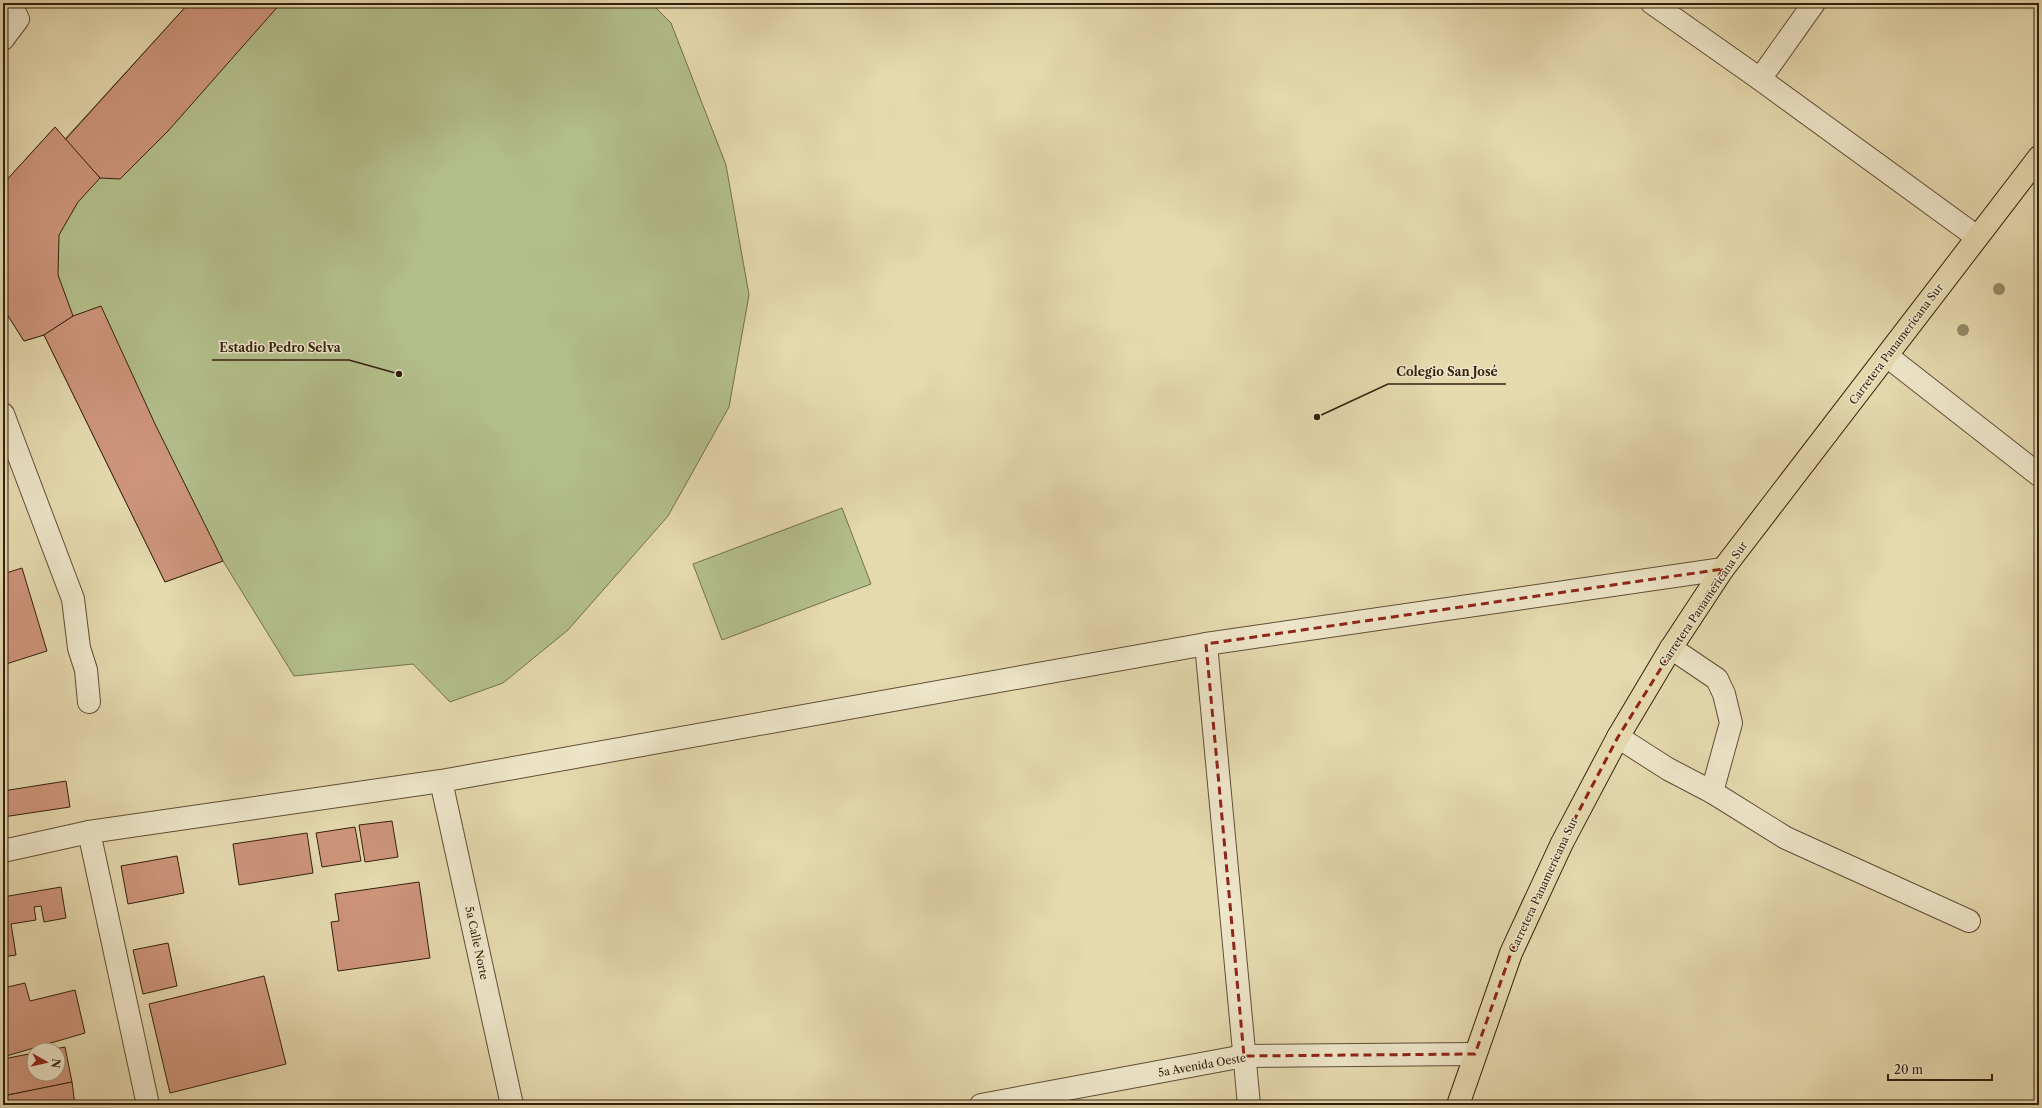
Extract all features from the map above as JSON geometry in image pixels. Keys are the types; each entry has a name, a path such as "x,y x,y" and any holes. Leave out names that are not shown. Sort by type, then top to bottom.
{"highway":[{"name":"Carretera Panamericana Sur","path":"1458,1105 1511,953 1562,844 1618,737 1671,648 1723,570 2039,156"}],"street":[{"path":"3,39 18,19 10,3"},
{"path":"1652,3 1760,79 1978,237"},
{"path":"1760,79 1814,3"},
{"path":"1887,356 2039,475"},
{"path":"3,414 73,599 79,648 86,670 89,702"},
{"path":"3,851 89,832 441,781 1206,644 1723,570"},
{"path":"1206,644 1249,1105"},
{"path":"1671,648 1717,679 1724,694 1731,723 1712,792"},
{"path":"1618,737 1668,769 1712,792 1786,838 1969,921"},
{"name":"5a Calle Norte","path":"441,781 512,1105"},
{"path":"89,832 148,1105"},
{"name":"5a Avenida Oeste","path":"981,1105 1244,1056 1475,1054"}],"highlighted area":[{"path":"1723,569 1618,737 1562,843 1511,953 1475,1054 1244,1056 1206,644"}],"green space":[{"path":"189,3 651,3 671,23 726,165 749,295 729,407 668,516 568,630 503,683 450,702 413,664 294,676 223,561 165,582 44,335 24,341 3,308 3,184 55,127 65,139"},
{"path":"842,508 871,584 722,640 693,564"}],"building":[{"path":"189,3 281,3 168,131 120,179 100,178 65,140"},
{"path":"55,127 100,178 78,202 59,235 58,275 73,316 44,335 24,341 3,308 3,184"},
{"path":"101,306 155,424 223,561 165,582 44,335 73,316"},
{"path":"22,568 47,651 3,665 3,574"},
{"path":"66,781 70,807 3,817 3,791"},
{"path":"392,821 398,857 365,862 359,825"},
{"path":"355,827 361,861 322,867 316,833"},
{"path":"307,833 313,873 239,885 233,844"},
{"path":"177,856 184,893 128,904 121,866"},
{"path":"419,882 430,958 338,971 331,922 339,921 335,894"},
{"path":"61,887 66,918 44,922 41,906 34,907 36,920 11,924 16,955 3,957 3,897"},
{"path":"168,943 177,986 143,994 133,950"},
{"path":"264,976 286,1064 170,1093 149,1004"},
{"path":"25,983 30,1001 75,990 85,1033 54,1042 26,1042 26,1050 3,1057 3,988"},
{"path":"66,1052 72,1082 3,1096 3,1059 26,1055 26,1082 66,1082"},
{"path":"72,1082 75,1105 3,1105 3,1096"}],"place":[{"name":"Estadio Pedro Selva","path":"399,374"},
{"name":"Colegio San José","path":"1317,417"}]}
